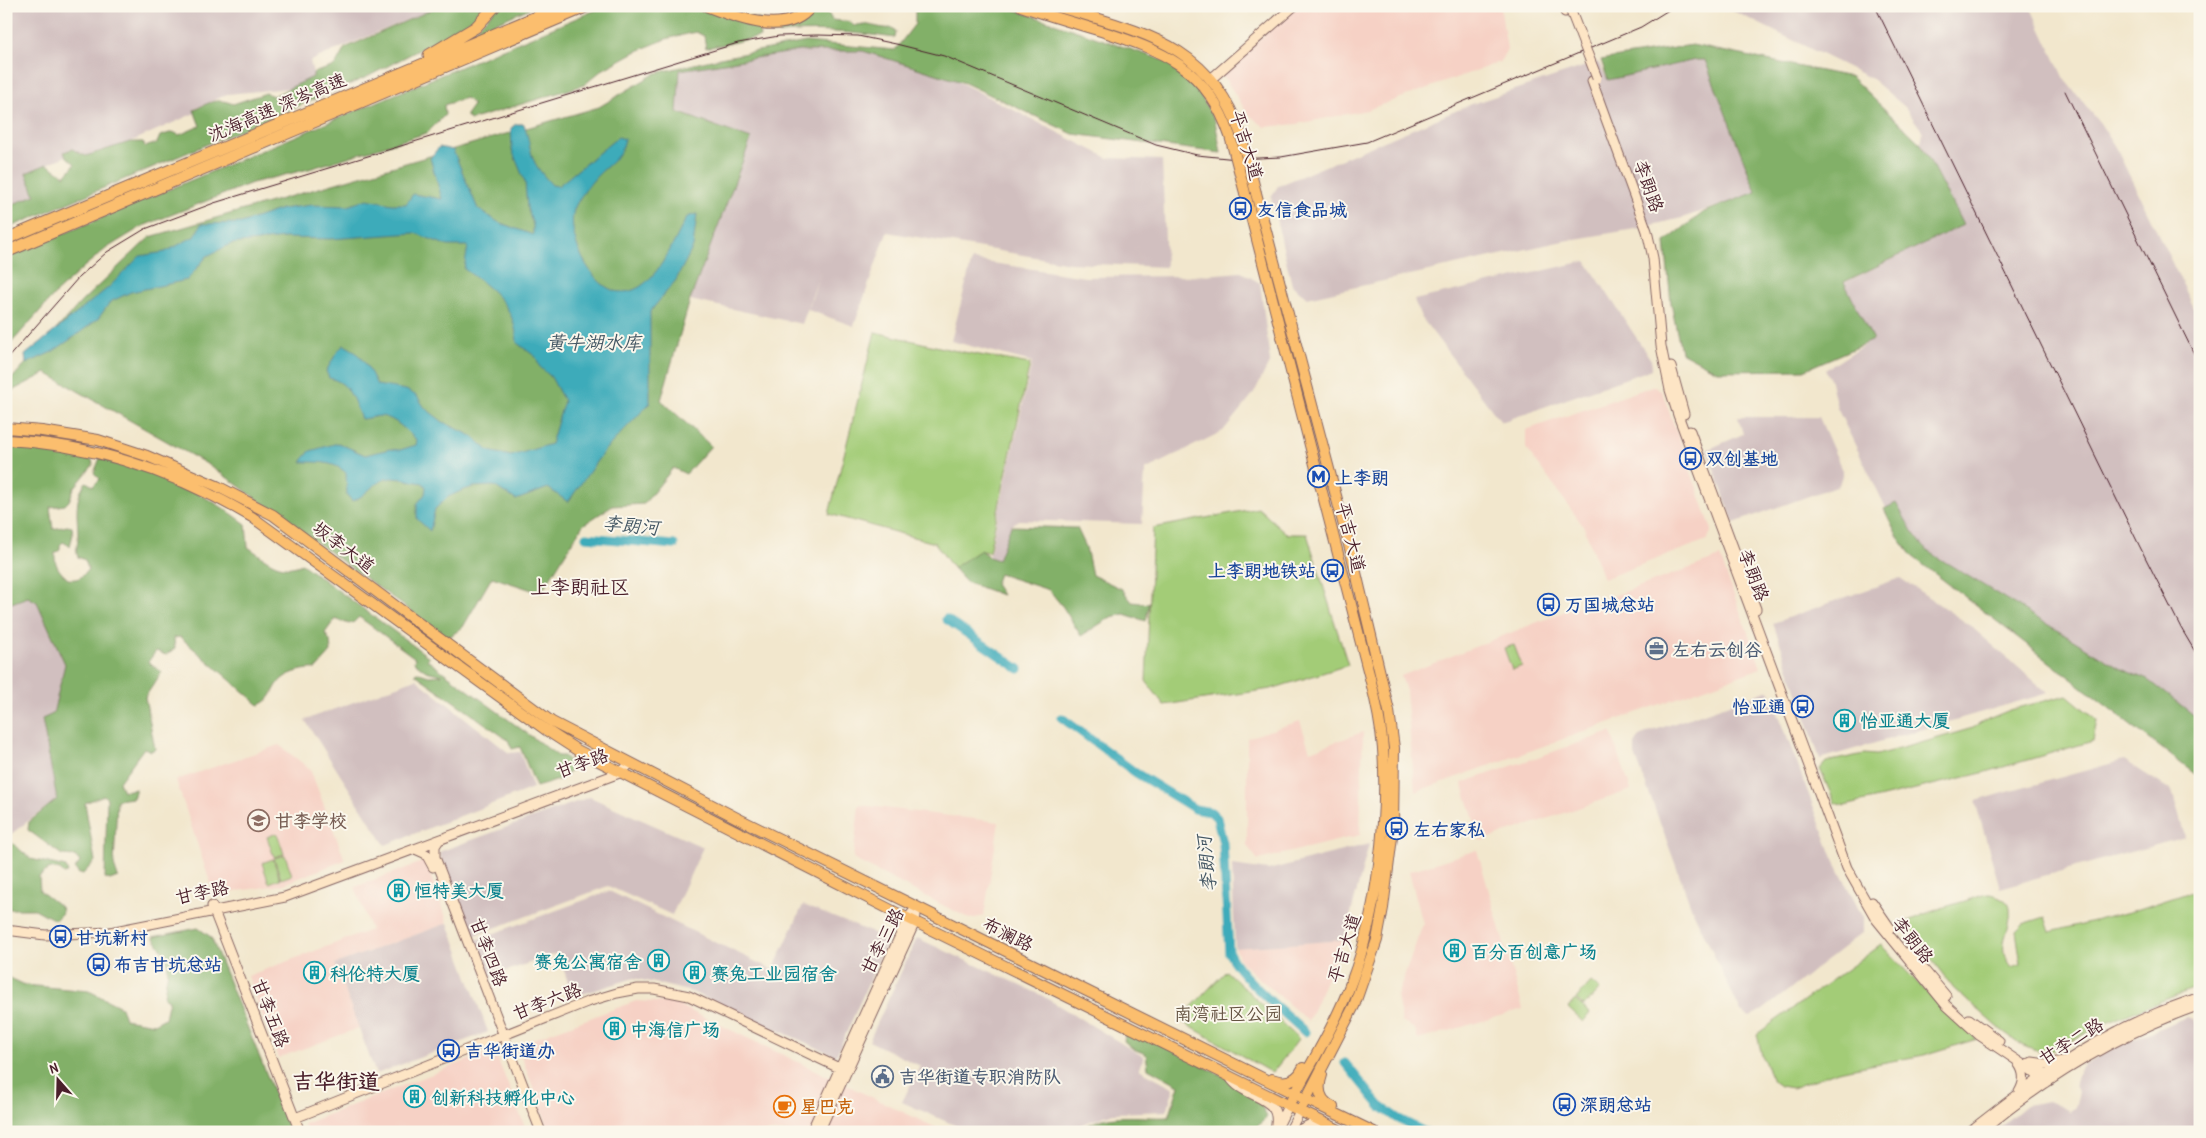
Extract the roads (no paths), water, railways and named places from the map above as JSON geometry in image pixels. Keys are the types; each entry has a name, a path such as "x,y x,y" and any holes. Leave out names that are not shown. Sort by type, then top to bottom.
{"highway":[{"path":"309,113 447,45 476,27 495,6"},
{"name":"沈海高速 深岑高速","path":"6,239 562,6"},
{"path":"557,19 588,6"},
{"path":"557,19 593,6"},
{"path":"708,6 740,18 770,23 796,19 811,6"},
{"path":"719,6 741,14 770,18 794,15 806,6"},
{"name":"沈海高速 深岑高速","path":"6,252 557,19"}],"main road":[{"name":"平吉大道","path":"1020,6 1141,44 1173,60 1198,80 1209,93 1236,135"},
{"name":"平吉大道","path":"1056,6 1162,41 1186,56 1210,77 1227,100 1379,713 1383,748 1382,828 1370,922 1352,982 1323,1042 1288,1106"},
{"name":"平吉大道","path":"1250,193 1353,560 1389,711 1394,748 1393,829 1377,940 1354,1006 1300,1111"},
{"name":"坂李大道","path":"6,428 71,434 120,447 218,486 273,515 552,722 622,768"},
{"name":"坂李大道","path":"6,440 48,443 96,451 145,467 217,496 252,517 546,730 577,750 622,768"},
{"name":"布澜路","path":"622,768 917,907 1372,1131"},
{"name":"布澜路","path":"622,768 912,920 1343,1132"},
{"path":"1252,1073 1276,1081 1290,1081 1298,1076 1313,1051 1323,1042"},
{"path":"1330,1052 1320,1081 1320,1093 1323,1100 1365,1124 1372,1131"}],"street":[{"path":"1210,77 1288,6"},
{"path":"1210,77 1294,6"},
{"name":"李朗路","path":"1566,8 1643,216 1653,258 1670,390 1678,415 1840,851 1855,884 1876,919 1946,1005 1978,1035 2046,1079"},
{"name":"李朗路","path":"1662,333 1684,413 1845,849 1861,883 1896,937 1951,1001 1982,1030 2027,1061 2046,1079"},
{"name":"甘李路","path":"6,924 44,930 96,928 213,909 302,891 622,768"},
{"name":"甘李路","path":"6,930 46,935 95,934 126,930 213,909 298,886 622,768"},
{"name":"甘李四路","path":"438,840 434,850 435,858 501,1036 534,1132"},
{"name":"甘李四路","path":"415,849 422,851 430,859 541,1132"},
{"name":"甘李三路","path":"819,1132 917,907"},
{"name":"甘李五路","path":"213,909 300,1132"},
{"name":"甘李三路","path":"811,1132 912,920"},
{"name":"甘李六路","path":"295,1118 617,992 638,989 654,989 689,996 838,1068"},
{"name":"甘李二路","path":"1981,1132 2073,1057 2119,1030 2200,997"},
{"name":"甘李二路","path":"1969,1132 2018,1094 2122,1036 2200,1005"},
{"path":"2027,1061 2046,1064 2073,1057"},
{"path":"2016,1060 2024,1076 2024,1082 2018,1094"},
{"path":"1230,1077 1233,1084 1270,1103 1275,1114 1275,1132"},
{"name":"平吉大道","path":"1275,1132 1288,1106"},
{"name":"平吉大道","path":"1290,1132 1300,1111"},
{"path":"1295,1132 1309,1125 1338,1132"}],"water":[{"name":"黄牛湖水库","path":"516,124 524,124 535,164 540,172 552,185 558,186 618,137 625,139 618,156 596,177 583,194 576,205 573,216 573,229 583,258 591,272 601,283 612,290 623,292 634,290 645,283 662,264 687,217 697,214 693,247 676,280 650,312 650,403 604,451 568,502 548,488 516,500 494,486 473,487 448,497 435,509 430,531 417,519 417,504 425,494 426,487 423,483 396,478 386,479 352,501 347,495 346,473 341,469 331,464 301,462 310,451 338,443 365,455 390,449 400,450 416,445 417,440 401,425 391,419 381,416 361,419 347,388 336,380 329,378 326,371 336,353 344,345 360,356 377,385 406,390 417,396 425,408 443,422 472,436 489,451 511,456 551,444 564,401 551,377 539,366 536,357 517,343 512,318 501,300 464,269 468,246 448,246 415,233 330,239 285,238 231,244 207,256 187,280 131,292 110,302 98,319 74,337 52,352 26,364 25,355 109,287 140,256 165,252 195,236 201,224 241,223 282,209 311,205 348,206 367,199 392,204 406,204 413,194 442,199 430,158 439,147 453,150 478,209 498,222 533,235 533,225 527,208 525,182 512,150 511,128"}],"waterway":[{"name":"李朗河","path":"586,537 674,545"},
{"name":"李朗河","path":"946,619 1019,669"},
{"name":"李朗河","path":"1062,718 1136,773 1195,809 1211,812 1217,818 1223,843 1229,953 1243,974 1305,1032"},
{"name":"李朗河","path":"1345,1063 1380,1106 1397,1118 1425,1132"}],"railway":[{"path":"6,360 79,277 107,252 145,229 214,203 738,43 779,36 817,35 858,36 896,44 944,56 1156,145 1197,155 1237,159 1281,157 1367,142 1641,27 1675,6"},
{"path":"1875,6 2139,545 2181,628 2200,660"},
{"path":"2065,91 2200,366"}],"place":[{"name":"友信食品城","path":"1241,209"},
{"name":"双创基地","path":"1690,458"},
{"name":"上李朗","path":"1319,477"},
{"name":"上李朗地铁站","path":"1332,570"},
{"name":"万国城总站","path":"1549,604"},
{"name":"左右云创谷","path":"1656,649"},
{"name":"怡亚通","path":"1802,706"},
{"name":"怡亚通大厦","path":"1844,720"},
{"name":"甘李学校","path":"259,820"},
{"name":"左右家私","path":"1397,829"},
{"name":"恒特美大厦","path":"398,890"},
{"name":"甘坑新村","path":"60,937"},
{"name":"百分百创意广场","path":"1455,951"},
{"name":"赛兔公寓宿舍","path":"658,961"},
{"name":"布吉甘坑总站","path":"98,964"},
{"name":"科伦特大厦","path":"314,973"},
{"name":"赛兔工业园宿舍","path":"695,973"},
{"name":"中海信广场","path":"614,1029"},
{"name":"吉华街道办","path":"449,1050"},
{"name":"吉华街道专职消防队","path":"883,1076"},
{"name":"创新科技孵化中心","path":"415,1097"},
{"name":"深朗总站","path":"1564,1104"},
{"name":"星巴克","path":"784,1106"}],"district":[{"name":"上李朗社区","path":"580,586"},
{"name":"吉华街道","path":"336,1081"}],"park label":[{"name":"南湾社区公园","path":"1228,1013"}]}
